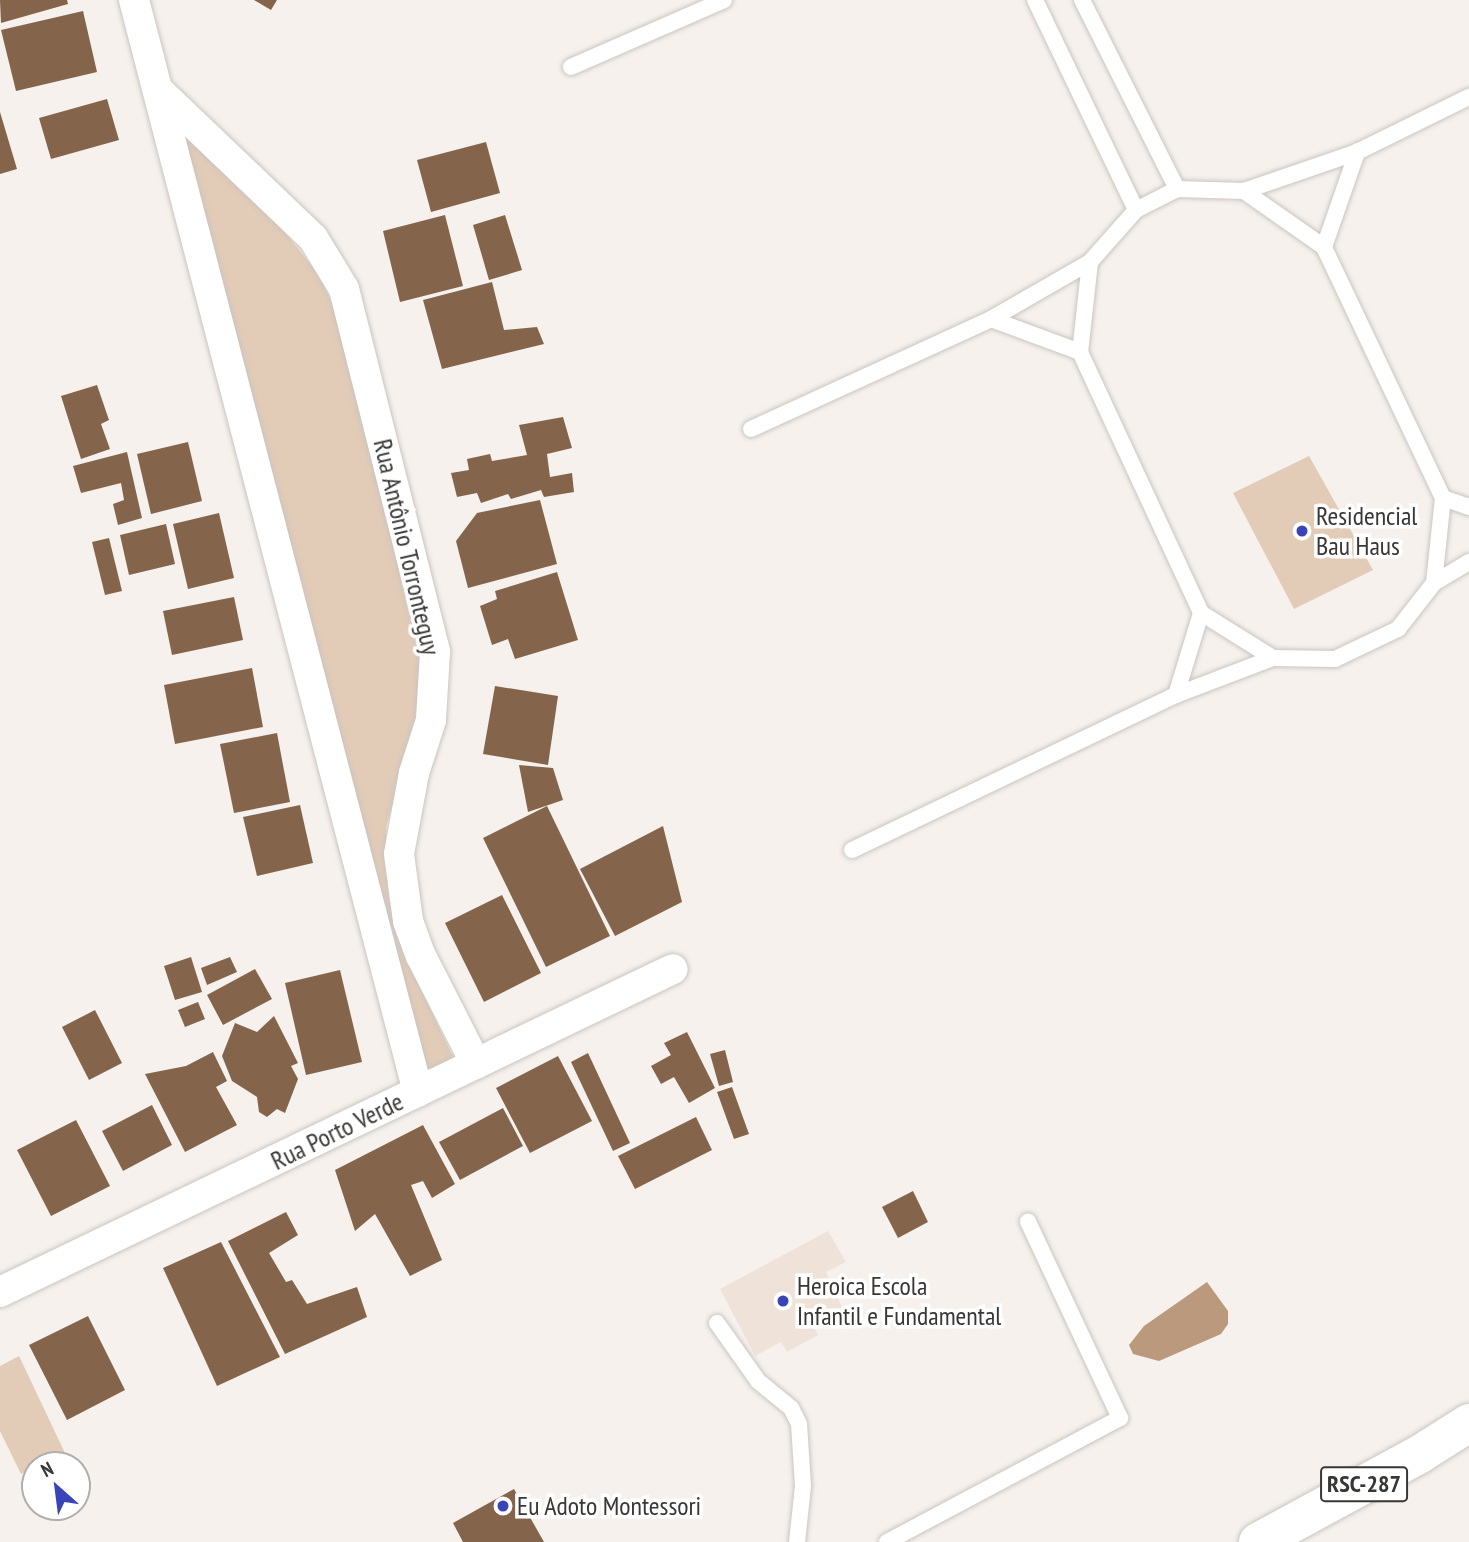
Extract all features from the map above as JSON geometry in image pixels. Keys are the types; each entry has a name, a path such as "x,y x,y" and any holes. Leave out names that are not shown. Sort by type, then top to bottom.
{"highway":[{"name":"RSC-287","path":"1258,1542 1420,1454 1469,1423"}],"street":[{"path":"134,0 418,1092"},
{"name":"Rua Antônio Torronteguy","path":"158,90 313,238 344,289 435,652 431,720 411,785 399,854 408,921 421,956 476,1064"},
{"name":"Rua Porto Verde","path":"0,1293 673,969"}],"lane":[{"path":"571,67 724,0"},
{"path":"1035,0 1136,210"},
{"path":"1082,0 1177,189"},
{"path":"751,429 991,319 1090,262 1136,210 1177,189 1244,191 1357,152 1469,97"},
{"path":"1324,247 1357,152"},
{"path":"1244,191 1324,247 1443,498 1434,583"},
{"path":"1090,262 1080,352 1201,613 1273,658"},
{"path":"991,319 1080,352"},
{"path":"1443,498 1469,507"},
{"path":"852,850 1176,695 1273,658 1335,659 1398,629 1434,583 1469,562"},
{"path":"1176,695 1201,613"},
{"path":"887,1542 1120,1418 1028,1222"},
{"path":"717,1323 758,1381 791,1408 799,1424 803,1486 797,1542"}],"shaded area":[{"path":"181,130 275,220 320,276 335,311 421,642 422,703 386,827 389,899 406,958 453,1057 441,1069 428,1072 395,974"},
{"name":"Residencial Bau Haus","path":"1309,456 1373,570 1294,609 1233,493"},
{"name":"Heroica Escola Infantil e Fundamental","path":"828,1231 846,1262 826,1272 845,1314 814,1326 818,1335 787,1352 781,1342 755,1356 720,1289"},
{"path":"1207,1282 1228,1311 1228,1324 1221,1334 1159,1361 1133,1354 1129,1345 1144,1326"},
{"path":"19,1356 64,1451 21,1451 21,1474 0,1431 0,1366"}],"building":[{"path":"0,0 67,0 68,4 1,23"},
{"path":"254,0 277,0 271,10"},
{"path":"83,11 97,72 16,91 1,30"},
{"path":"107,99 119,140 51,159 39,118"},
{"path":"0,112 17,169 0,174"},
{"path":"486,142 500,193 431,212 417,160"},
{"path":"445,215 463,286 400,302 383,231"},
{"path":"505,215 522,270 489,280 473,225"},
{"path":"492,282 504,330 537,327 544,344 442,369 423,300"},
{"path":"97,385 109,420 101,424 110,449 81,459 61,396"},
{"path":"563,417 572,448 547,454 550,477 572,473 574,492 544,497 541,490 511,499 508,494 481,503 477,493 457,497 451,473 469,470 467,459 490,454 492,461 527,455 519,425"},
{"path":"188,442 202,501 151,514 137,454"},
{"path":"127,452 142,518 118,525 113,504 124,500 121,483 81,493 73,466"},
{"path":"540,500 557,564 468,588 456,541 477,513"},
{"path":"219,513 234,578 188,589 173,524"},
{"path":"166,524 175,564 129,575 120,535"},
{"path":"109,538 122,591 105,595 92,542"},
{"path":"557,572 578,640 515,659 508,639 492,645 480,606 497,599 495,591"},
{"path":"234,597 243,640 172,655 163,611"},
{"path":"252,668 263,727 175,744 164,685"},
{"path":"495,686 558,696 548,765 483,754"},
{"path":"277,733 290,802 234,813 220,744"},
{"path":"519,765 553,768 563,800 528,812"},
{"path":"300,805 313,863 257,876 243,817"},
{"path":"547,806 610,936 546,967 483,838"},
{"path":"663,826 682,902 615,936 580,869"},
{"path":"502,895 541,973 484,1002 445,923"},
{"path":"191,957 202,992 175,1000 164,966"},
{"path":"230,957 237,972 207,985 201,968"},
{"path":"255,969 272,999 223,1025 207,995"},
{"path":"340,970 362,1062 306,1075 285,983"},
{"path":"198,1002 205,1019 185,1027 178,1010"},
{"path":"95,1010 122,1063 89,1080 62,1027"},
{"path":"274,1016 298,1063 291,1066 298,1079 285,1113 277,1109 267,1117 259,1112 257,1097 232,1081 222,1056 235,1023 257,1032"},
{"path":"687,1032 715,1088 689,1103 674,1077 661,1084 651,1066 671,1055 664,1043"},
{"path":"725,1050 733,1082 719,1086 710,1054"},
{"path":"213,1052 227,1081 216,1087 237,1125 185,1152 145,1074 186,1066"},
{"path":"588,1053 630,1143 613,1151 571,1062"},
{"path":"558,1056 592,1121 530,1153 496,1088"},
{"path":"732,1087 749,1134 734,1139 717,1092"},
{"path":"152,1105 172,1145 123,1171 102,1131"},
{"path":"503,1108 523,1146 460,1180 439,1142"},
{"path":"696,1117 712,1150 635,1189 618,1156"},
{"path":"76,1120 110,1186 51,1216 17,1150"},
{"path":"423,1125 455,1184 432,1198 423,1181 411,1185 442,1260 410,1276 375,1214 355,1231 335,1170"},
{"path":"913,1191 928,1222 898,1238 882,1207"},
{"path":"286,1212 298,1235 269,1253 286,1282 292,1280 307,1304 357,1287 367,1317 285,1354 228,1241"},
{"path":"221,1242 280,1357 217,1386 163,1268"},
{"path":"88,1316 125,1390 67,1420 29,1345"},
{"name":"Eu Adoto Montessori","path":"514,1489 544,1542 463,1542 453,1523"}],"place":[{"name":"Residencial Bau Haus","path":"1302,531"},
{"name":"Heroica Escola Infantil e Fundamental","path":"783,1301"},
{"name":"Eu Adoto Montessori","path":"503,1506"}]}
